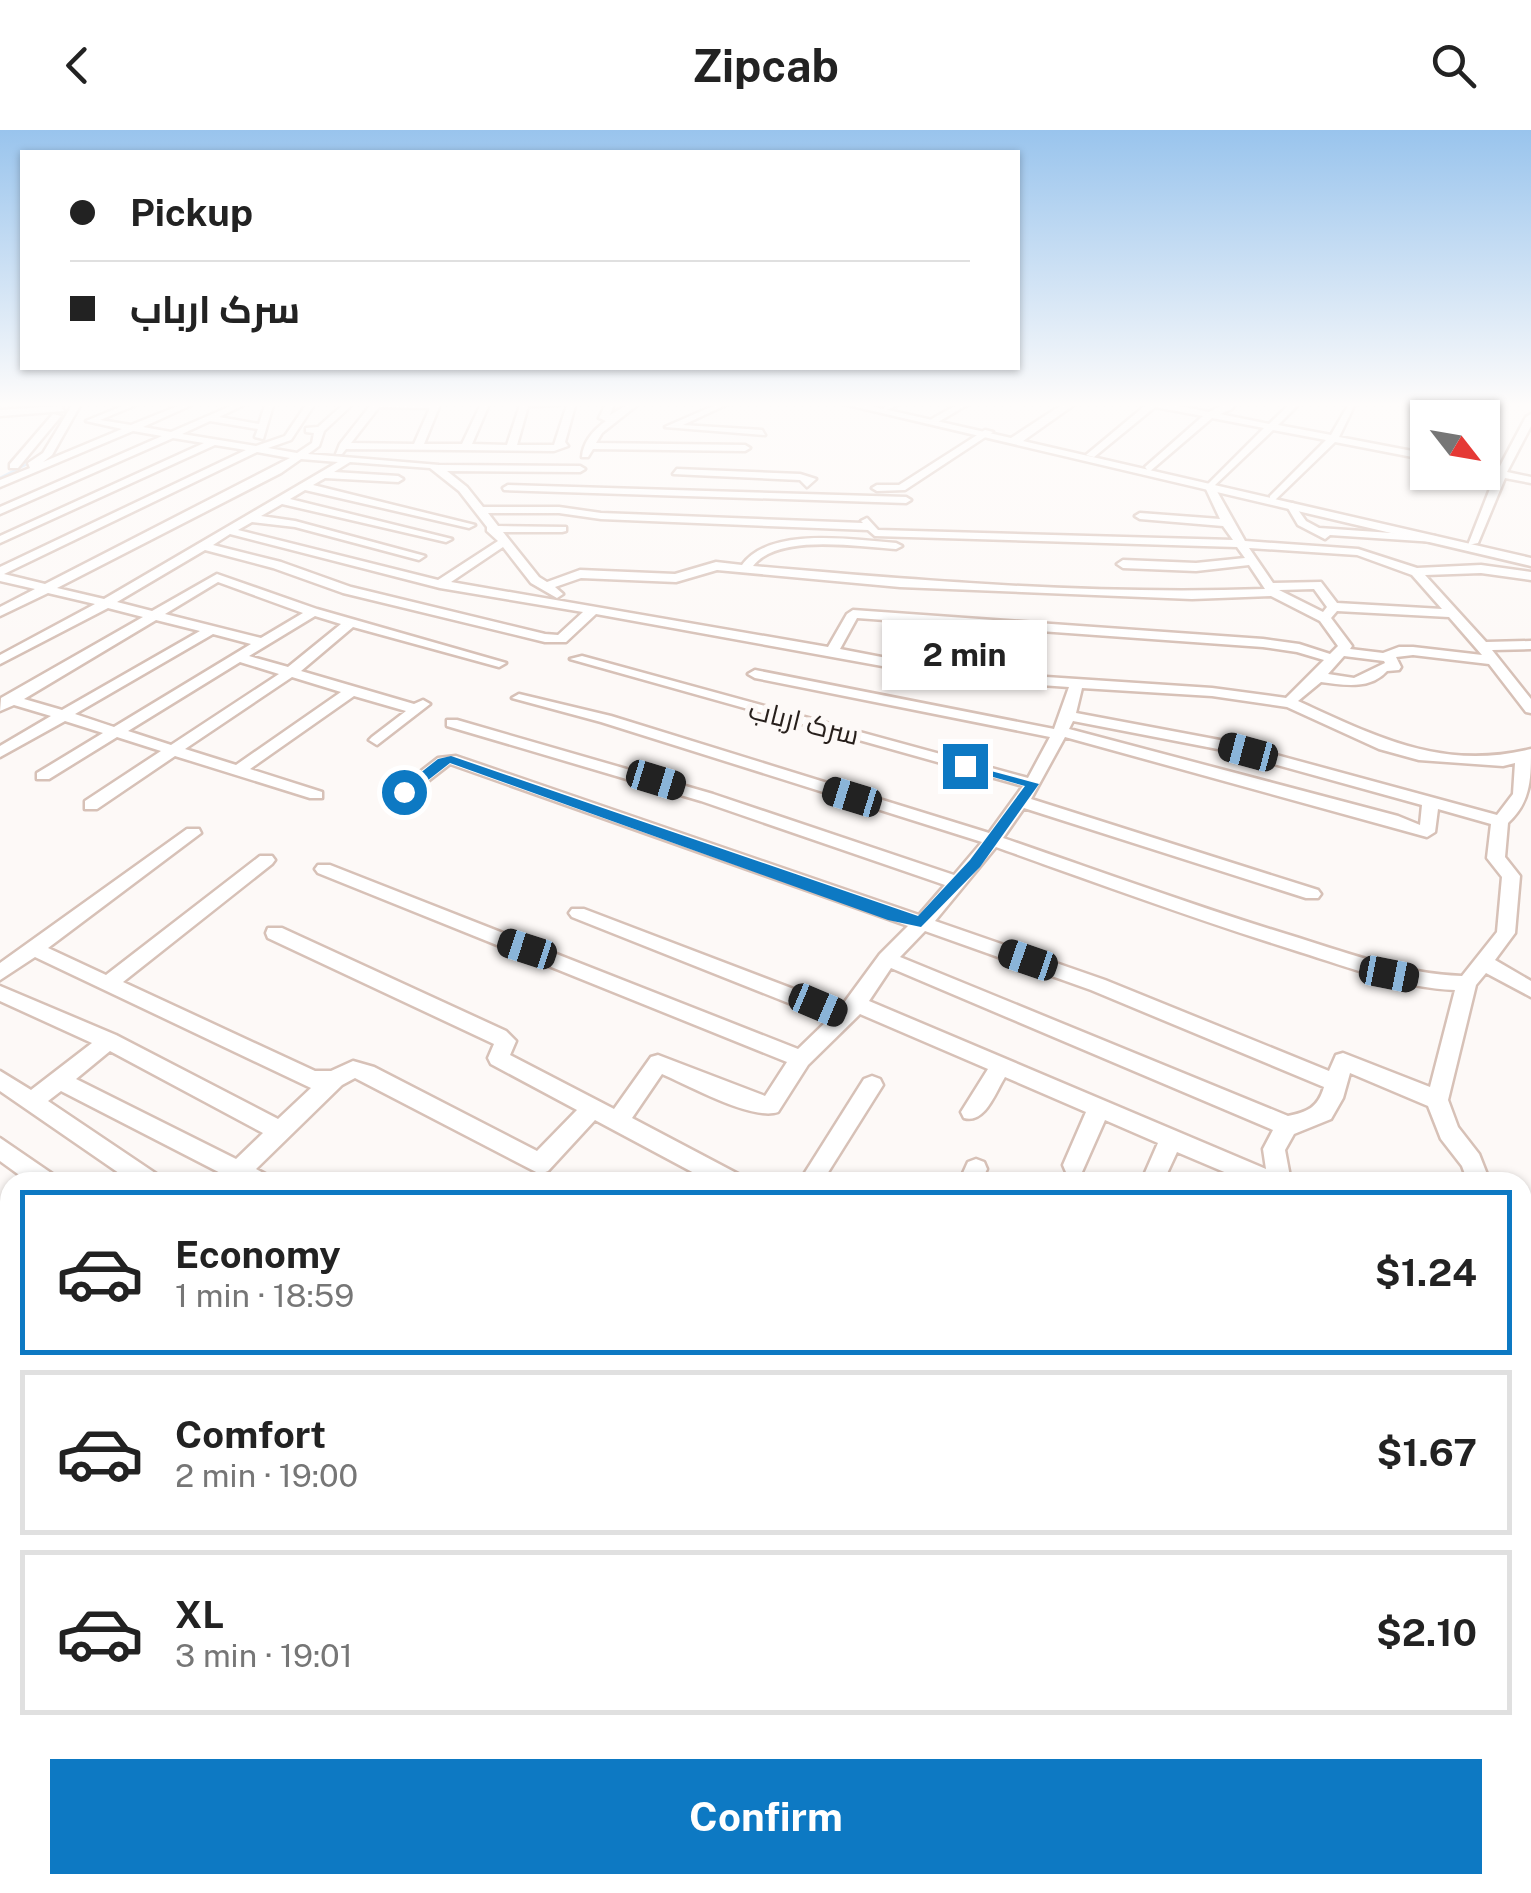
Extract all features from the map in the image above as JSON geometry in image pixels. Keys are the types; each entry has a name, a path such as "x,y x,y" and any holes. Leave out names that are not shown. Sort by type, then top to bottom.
{"main road":[{"path":"1208,484 1531,560"},
{"path":"1211,485 1531,560"}],"street":[{"path":"0,512 61,484"},
{"path":"0,540 123,484"},
{"path":"0,574 184,484"},
{"path":"0,612 251,484"},
{"path":"0,660 106,603 306,484"},
{"path":"457,484 535,580 548,586 569,606"},
{"path":"559,510 571,484"},
{"path":"786,524 787,498 805,484"},
{"path":"813,484 901,488 908,484"},
{"path":"1274,498 1288,484"},
{"path":"1211,485 1226,523 1272,590 1329,612 1450,613"},
{"path":"303,486 470,525"},
{"path":"508,488 906,500"},
{"path":"1472,544 1494,490"},
{"path":"280,500 446,539"},
{"path":"1289,505 1302,524 1314,531 1358,552 1416,572 1481,569 1531,576"},
{"path":"391,574 470,525 480,514 559,510 786,524 868,524 875,533 1242,544 1358,552"},
{"path":"1140,516 1226,523"},
{"path":"250,518 295,524 418,556"},
{"path":"491,529 562,529"},
{"path":"230,530 440,584 954,675 1212,692 1290,703 1384,746 1424,757 1463,761 1526,756 1523,793 1517,807 1500,821 1496,858 1512,876 1506,933 1467,983 1436,1100 1449,1132 1475,1172"},
{"path":"1314,531 1436,538"},
{"path":"440,584 502,542"},
{"path":"744,570 757,552 780,544 968,549"},
{"path":"204,546 277,565 347,590 560,638 593,610"},
{"path":"1123,564 1196,566 1250,561"},
{"path":"548,586 580,574 676,578 708,566 865,586 1192,596 1318,585 1345,646 1318,677 1301,684 1290,703"},
{"path":"1416,572 1494,660 1531,710"},
{"path":"0,574 45,589 260,642"},
{"path":"4,701 158,616 217,578 314,612 499,663"},
{"path":"43,776 314,612"},
{"path":"832,652 853,614 1262,643 1336,655 1413,651 1494,660"},
{"path":"90,805 290,673 352,621"},
{"path":"443,646 480,622"},
{"path":"0,752 214,629"},
{"path":"1482,646 1531,645"},
{"path":"1318,677 1355,682 1378,674 1382,668 1394,667 1388,654"},
{"path":"237,658 421,706 378,740"},
{"name":"سرک ارباب","path":"577,659 1027,792 1312,894"},
{"path":"755,674 1062,727 1224,746 1500,821"},
{"path":"618,1121 658,1063 766,1107 773,1103 802,1059 850,1010 887,959 993,840 1027,792 1062,727 1076,685"},
{"path":"237,770 353,690"},
{"path":"518,698 606,719 993,840 1389,974 1467,983"},
{"path":"4,701 62,715 316,796"},
{"path":"452,723 691,791 858,845 958,883"},
{"path":"1062,727 1384,818 1421,832 1427,832 1431,802"},
{"path":"404,792 442,762 451,760 1098,985 1336,1084"},
{"path":"0,973 193,833"},
{"path":"108,984 266,860"},
{"path":"324,869 802,1059"},
{"path":"578,913 1002,1064 1249,1172"},
{"path":"276,933 506,1041 498,1058 618,1121 698,1172"},
{"path":"34,948 314,1080 334,1079"},
{"path":"887,959 1287,1126 1322,1117 1332,1104 1345,1061 1436,1100"},
{"path":"1483,962 1531,990"},
{"path":"0,993 109,1041 282,1132"},
{"path":"31,1102 109,1041"},
{"path":"972,1112 1002,1064"},
{"path":"252,1172 282,1132 334,1079 353,1068 540,1164 592,1108"},
{"path":"0,1080 135,1172"},
{"path":"61,1081 236,1172"},
{"path":"816,1172 872,1085"},
{"path":"1074,1165 1100,1106"},
{"path":"1278,1172 1274,1149 1287,1126"},
{"path":"1157,1172 1172,1138"},
{"path":"0,1148 32,1172"}],"route":[{"path":"404,792 446,759 451,760 893,916 921,922 975,864 1033,784 965,766"}]}
